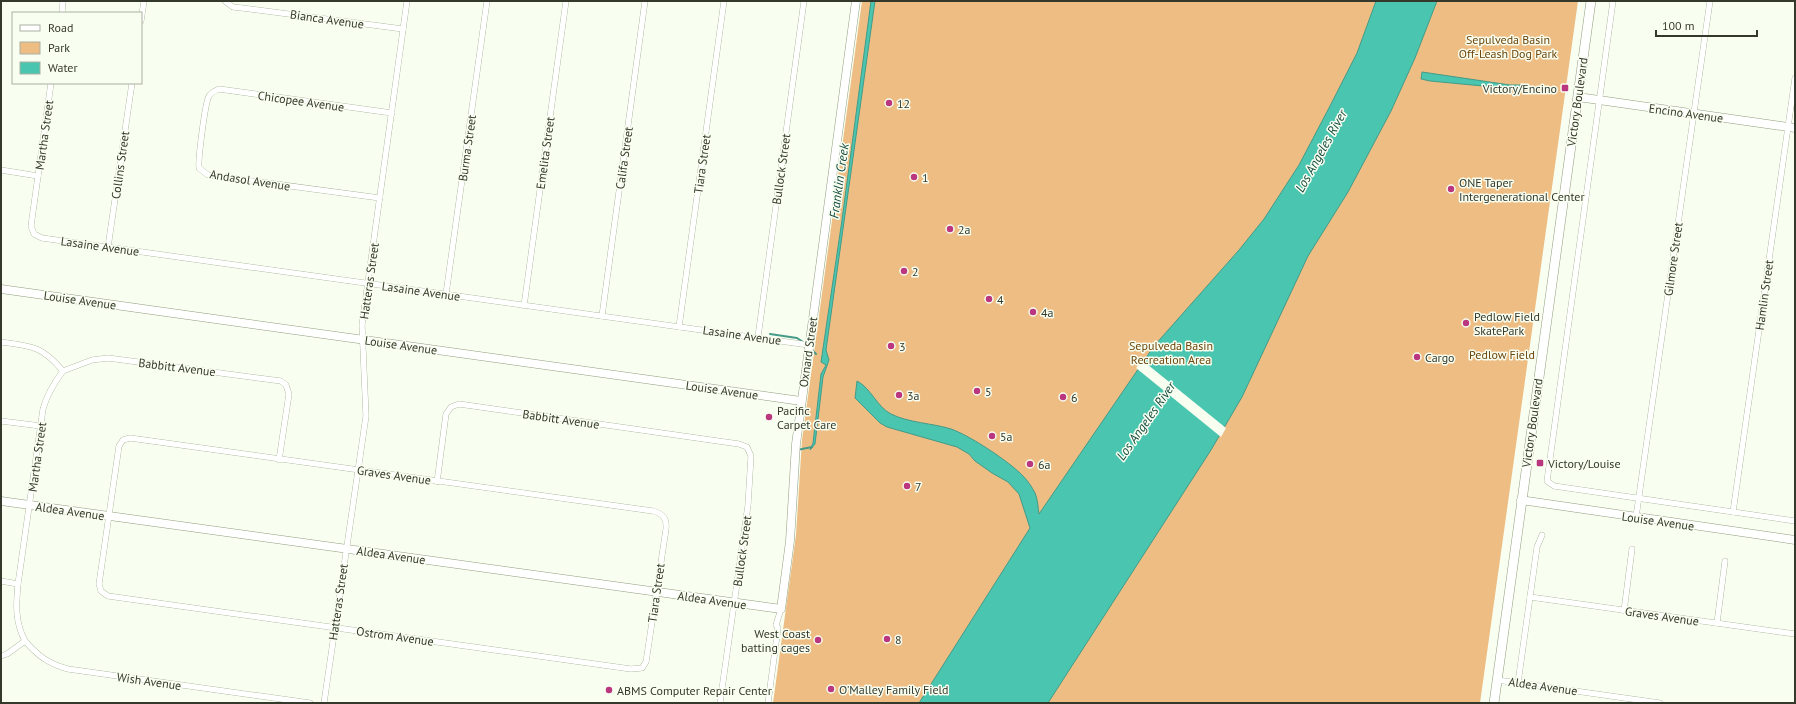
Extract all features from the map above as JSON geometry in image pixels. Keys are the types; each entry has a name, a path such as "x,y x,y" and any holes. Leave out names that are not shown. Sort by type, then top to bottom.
{"main road":[{"name":"Oxnard Street","path":"781,609 790,541 796,444 801,401 856,1"},
{"name":"Victory Boulevard","path":"1494,703 1591,1"},
{"name":"Encino Avenue","path":"1578,97 1792,127"},
{"name":"Louise Avenue","path":"1,289 801,401"},
{"name":"Louise Avenue","path":"1522,500 1795,540"},
{"name":"Aldea Avenue","path":"1,501 781,609"}],"street":[{"path":"62,12 63,1"},
{"path":"142,14 144,1"},
{"name":"Hatteras Street","path":"324,703 366,406 362,339 407,1"},
{"name":"Burma Street","path":"446,294 487,1"},
{"name":"Emelita Street","path":"524,306 566,1"},
{"name":"Califa Street","path":"602,316 645,1"},
{"name":"Tiara Street","path":"679,327 724,1"},
{"name":"Bullock Street","path":"758,337 804,1"},
{"name":"Victory Boulevard","path":"1549,484 1547,479 1548,471 1613,1"},
{"name":"Gilmore Street","path":"1636,517 1710,1"},
{"name":"Bianca Avenue","path":"226,2 242,8 403,29"},
{"name":"Hamlin Street","path":"1733,512 1792,127 1795,78"},
{"name":"Martha Street","path":"34,234 31,226 52,84"},
{"name":"Collins Street","path":"108,247 132,84"},
{"name":"Chicopee Avenue","path":"212,92 219,89 392,114"},
{"name":"Andasol Avenue","path":"212,92 206,102 199,154 200,168 202,172 213,176 380,198"},
{"path":"1,170 38,176"},
{"name":"Lasaine Avenue","path":"34,234 42,238 809,345"},
{"path":"1,342 31,346 43,351 63,371"},
{"name":"Babbitt Avenue","path":"63,371 92,360 108,358 281,381 286,385 289,394 279,460"},
{"name":"Martha Street","path":"25,641 16,620 15,607 18,584 46,397 52,385 63,371"},
{"name":"Babbitt Avenue","path":"437,482 446,414 451,407 459,404 738,444 747,447"},
{"path":"1,421 41,426"},
{"name":"Graves Avenue","path":"109,516 118,446 123,440 130,438 653,511 664,517"},
{"name":"Bullock Street","path":"720,703 748,505 751,456 747,447"},
{"name":"Louise Avenue","path":"1549,484 1639,499 1795,520"},
{"name":"Ostrom Avenue","path":"109,516 98,584 101,591 108,596 631,669 642,668"},
{"name":"Tiara Street","path":"642,668 646,662 666,529 667,522 664,517"},
{"path":"1518,683 1537,547 1542,535"},
{"path":"1624,610 1632,549"},
{"path":"1717,623 1725,561"},
{"path":"1,581 18,584"},
{"name":"Graves Avenue","path":"1530,597 1795,634"},
{"name":"Oxnard Street","path":"768,703 778,628 777,623 781,609"},
{"path":"1,656 7,654 25,641"},
{"name":"Wish Avenue","path":"25,641 43,659 56,666 68,669 310,703"},
{"name":"Aldea Avenue","path":"1497,680 1660,703"}],"green space":[{"name":"Sepulveda Basin Recreation Area","path":"862,1 1578,1 1480,703 773,703 796,535 802,440"}],"water":[{"path":"871,1 875,1 826,350 829,360 823,377 815,444 810,450 813,443 821,374 826,365 821,362 842,220"},
{"name":"Los Angeles River","path":"1376,1 1437,1 1415,58 1391,111 1348,192 1308,256 1242,397 1211,450 1048,703 919,703 1030,528 1019,494 1008,482 992,473 975,461 969,454 957,447 887,427 880,423 855,398 857,381 866,388 886,411 891,414 905,419 936,425 959,432 978,443 1017,470 1030,484 1034,491 1039,514 1154,346 1239,250 1264,219 1299,165 1330,106 1357,53"},
{"path":"1422,72 1510,85 1526,85 1525,90 1430,81 1421,79"}],"pier":[{"path":"1142,360 1226,428 1221,437 1136,368"}],"waterway":[{"path":"1525,88 1531,88"},
{"path":"770,334 797,338 803,342"},
{"path":"811,349 816,354"},
{"path":"797,450 812,447"}],"place":[{"name":"Victory/Encino","path":"1565,88"},
{"name":"12","path":"889,103"},
{"name":"1","path":"914,177"},
{"name":"ONE Taper Intergenerational Center","path":"1451,189"},
{"name":"2a","path":"950,229"},
{"name":"2","path":"904,271"},
{"name":"4","path":"989,299"},
{"name":"4a","path":"1033,312"},
{"name":"Pedlow Field SkatePark","path":"1466,323"},
{"name":"3","path":"891,346"},
{"name":"Cargo","path":"1417,357"},
{"name":"5","path":"977,391"},
{"name":"3a","path":"899,395"},
{"name":"6","path":"1063,397"},
{"name":"Pacific Carpet Care","path":"769,417"},
{"name":"5a","path":"992,436"},
{"name":"Victory/Louise","path":"1540,463"},
{"name":"6a","path":"1030,464"},
{"name":"7","path":"907,486"},
{"name":"8","path":"887,639"},
{"name":"West Coast batting cages","path":"818,640"},
{"name":"O'Malley Family Field","path":"831,689"},
{"name":"ABMS Computer Repair Center","path":"609,690"}],"park label":[{"name":"Sepulveda Basin Off-Leash Dog Park","path":"1508,46"},
{"name":"Pedlow Field","path":"1502,354"}],"water label":[{"name":"Franklin Creek","path":"839,181"}]}
